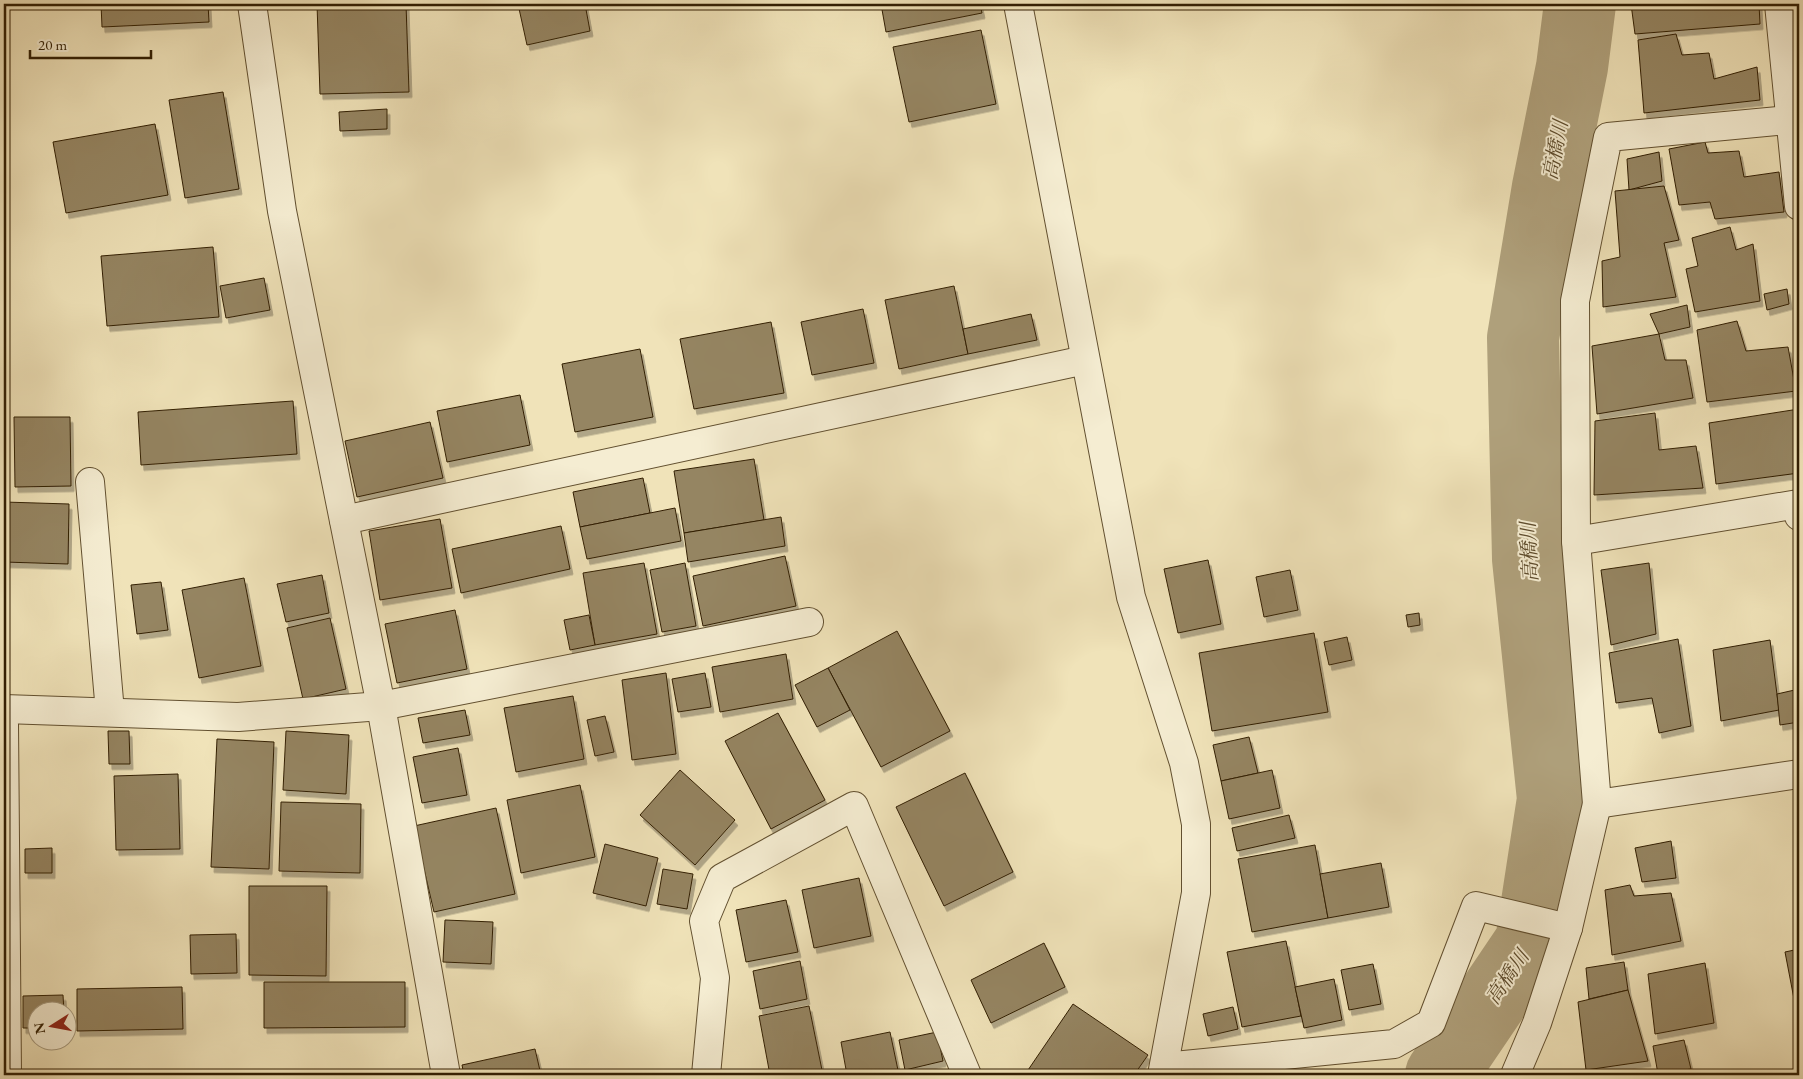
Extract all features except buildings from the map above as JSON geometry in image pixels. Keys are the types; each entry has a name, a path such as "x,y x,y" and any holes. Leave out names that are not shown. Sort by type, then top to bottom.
{"street":[{"path":"252,4 282,211 381,706 446,1075"},
{"path":"1018,4 1131,597 1184,763 1196,824 1196,893 1163,1071 1394,1044 1431,1023 1476,906 1568,928"},
{"path":"1779,4 1795,120 1799,206"},
{"path":"1515,1075 1537,1023 1568,928 1597,804 1576,540 1574,301 1608,137 1795,120"},
{"path":"344,520 1085,360"},
{"path":"90,482 110,712"},
{"path":"1576,540 1799,508"},
{"path":"4,708 238,717 381,706 809,622"},
{"path":"4,724 7,1075"},
{"path":"1597,804 1799,774"},
{"path":"706,1075 715,978 704,921 722,878 854,806 967,1075"}],"waterway":[{"name":"高橋川","path":"1441,1075 1531,942 1553,799 1528,559 1523,338 1548,187 1572,67 1580,4"}]}
